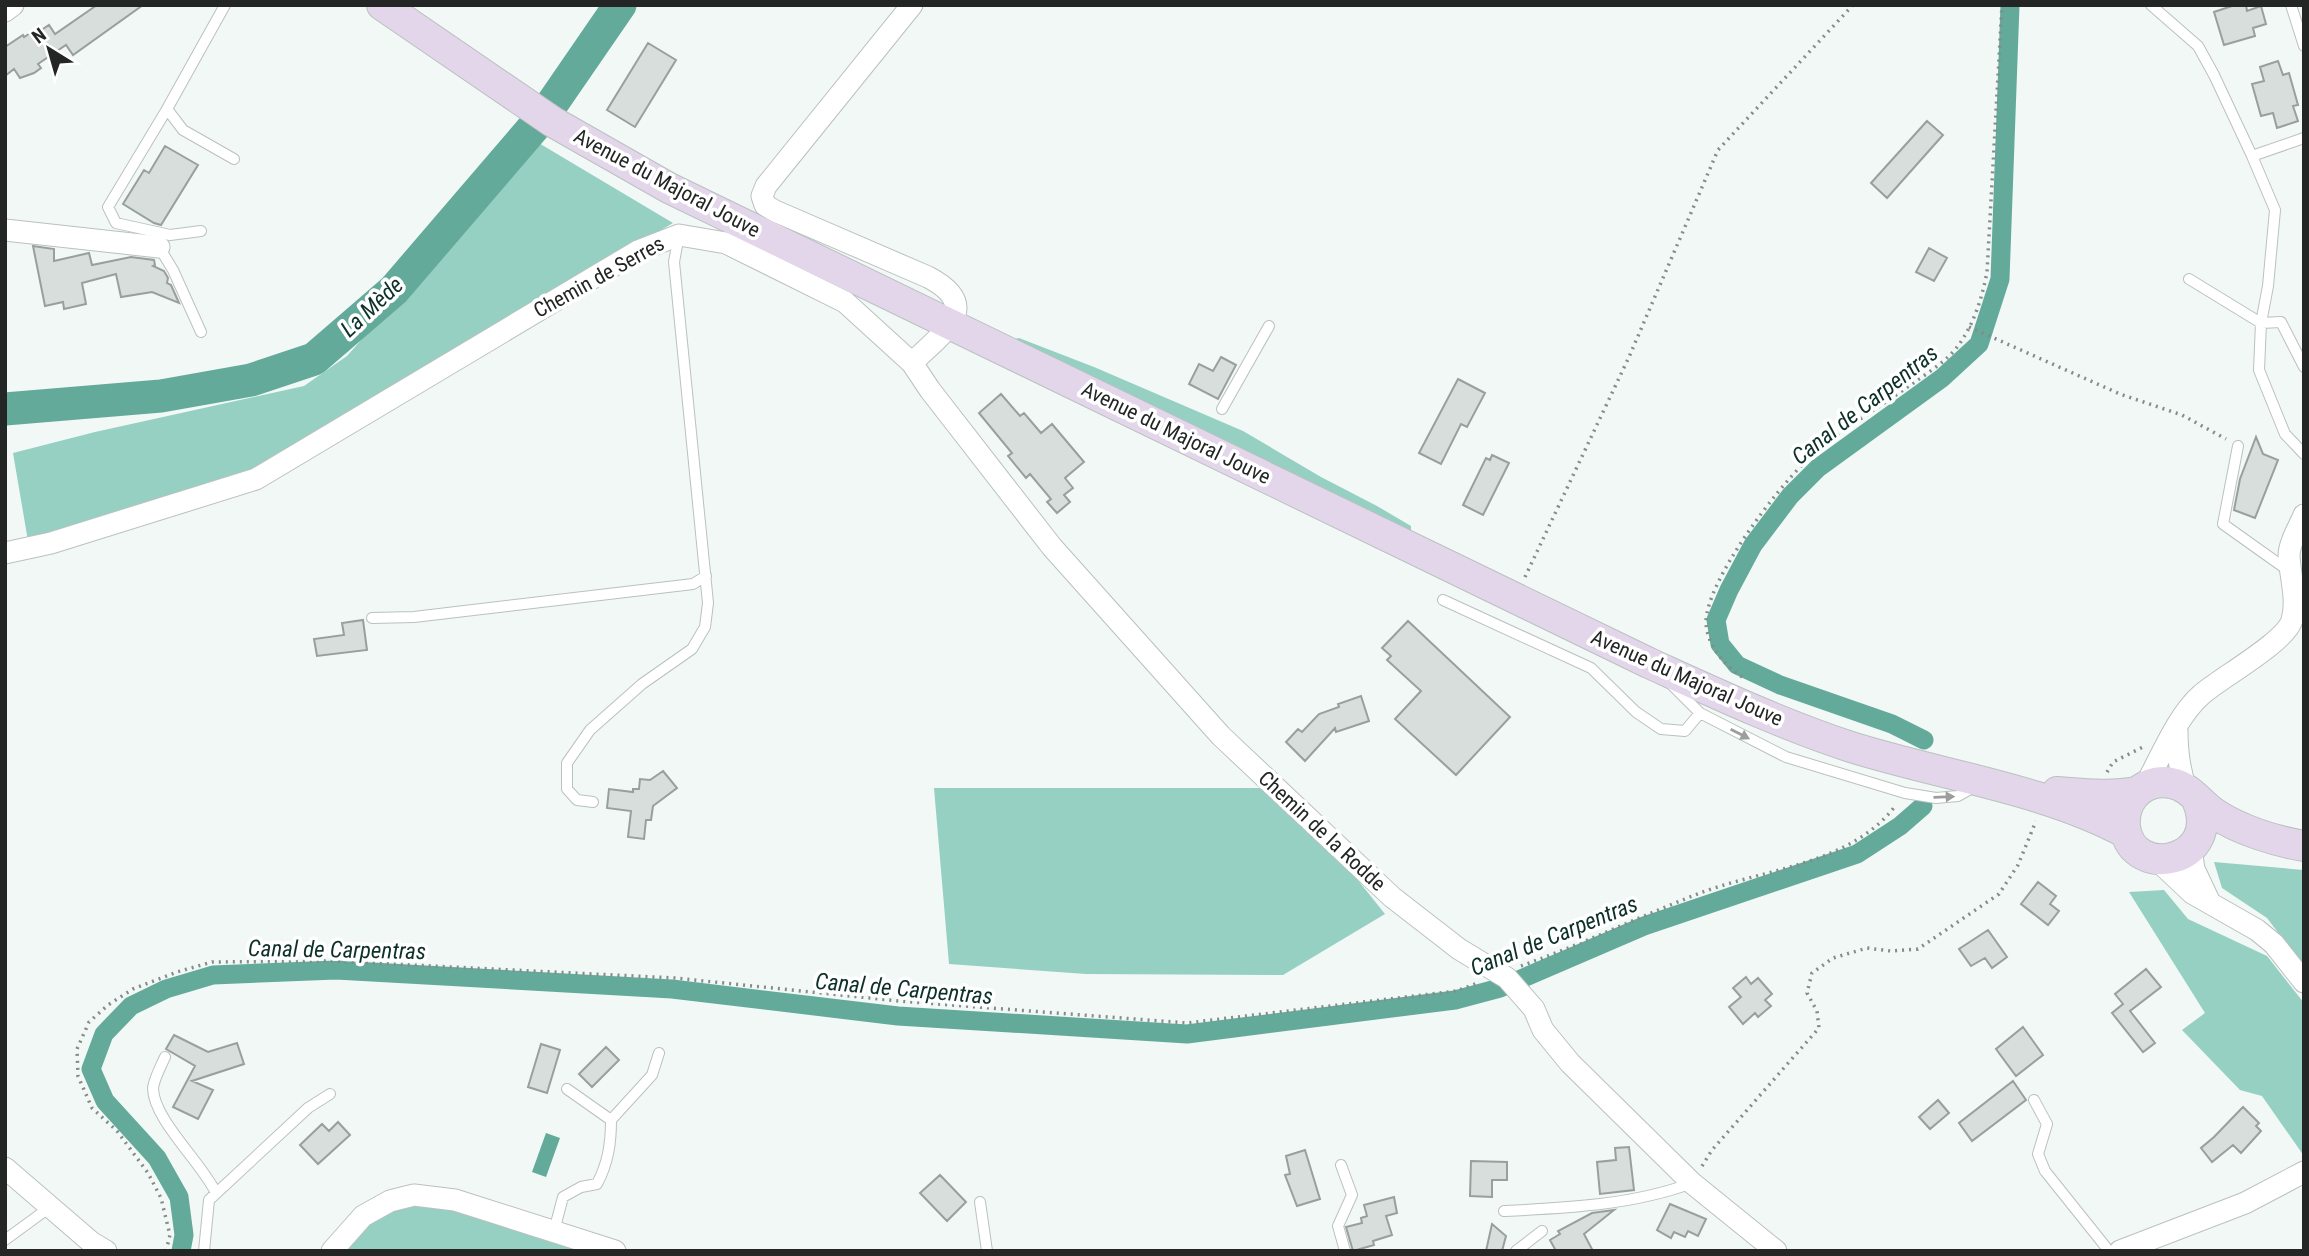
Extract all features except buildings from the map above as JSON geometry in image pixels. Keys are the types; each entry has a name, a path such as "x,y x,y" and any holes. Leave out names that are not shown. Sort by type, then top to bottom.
{"main road":[{"name":"Avenue du Majoral Jouve","path":"382,5 523,103 669,188 1748,709 1851,747 1992,785 2093,816 2126,833 2133,846 2143,855 2157,860 2181,856 2193,846 2297,845"},
{"name":"Avenue du Majoral Jouve","path":"1992,785 2100,796 2119,795 2159,782 2173,783 2216,814 2241,827 2297,845"},
{"path":"2126,833 2124,818 2128,804 2141,789"},
{"path":"2191,794 2203,822 2193,846"}],"street":[{"path":"5,11 13,5"},
{"path":"912,5 766,186 762,196 765,205 775,211 941,284 950,291 957,303 956,315 912,363"},
{"path":"5,230 159,247"},
{"name":"Chemin de Serres","path":"5,553 51,543 256,479 638,251 679,235 726,243 845,302 912,363"},
{"name":"Chemin de la Rodde","path":"912,363 1052,547 1221,736 1392,897 1459,950 1510,981 1534,1009 1543,1030 1570,1063 1692,1184 1776,1251"},
{"path":"2141,789 2189,706 2284,633 2292,621 2289,552 2304,515"},
{"path":"2177,729 2180,772 2191,794"},
{"path":"2193,846 2194,869 2211,905"},
{"path":"2157,860 2192,893 2257,930 2274,944 2304,982"},
{"path":"5,1168 91,1242 106,1251"},
{"path":"2120,1251 2245,1203 2304,1172"},
{"path":"332,1251 363,1216 390,1201 414,1195 455,1200 615,1251"}],"lane":[{"path":"201,231 170,235 116,223 108,207 225,5"},
{"path":"2151,5 2198,46 2214,75 2275,210 2268,286 2261,323 2259,370 2285,434 2304,454"},
{"path":"2291,5 2304,46"},
{"path":"167,109 183,130 234,159"},
{"path":"2252,156 2304,138"},
{"path":"593,802 576,800 567,789 567,763 590,730 642,684 692,649 705,627 708,603 706,576 674,262 679,235"},
{"path":"159,247 173,270 201,332"},
{"path":"2189,279 2261,323 2281,322 2304,367"},
{"path":"1222,409 1269,326"},
{"path":"2238,446 2222,524 2291,573"},
{"path":"372,618 414,617 680,585 693,583 706,576"},
{"path":"1443,600 1591,668 1636,712 1661,729 1685,731 1700,713"},
{"path":"1649,663 1700,713 1786,757 1905,793 1936,798 1958,796 1992,785"},
{"path":"554,1231 563,1197 581,1187 597,1184 606,1166 611,1120 652,1075 659,1053"},
{"path":"165,1057 153,1087 156,1105 208,1175 216,1193"},
{"path":"567,1088 611,1120"},
{"path":"204,1251 209,1199 308,1108 330,1094"},
{"path":"2034,1100 2048,1124 2038,1154 2045,1171 2109,1251"},
{"path":"1340,1165 1352,1195 1338,1226 1345,1251"},
{"path":"1504,1211 1572,1208 1669,1192 1692,1184"},
{"path":"980,1202 988,1251"},
{"path":"5,1240 50,1207"},
{"path":"1516,1251 1542,1231"}],"path":[{"path":"1515,598 1629,357 1718,150 1853,5"},
{"path":"1746,679 1720,660 1706,624 1709,603 1742,539 1806,461 1934,369 1958,346 1971,328 1981,302 1987,272 2002,5"},
{"path":"1971,328 2120,394 2182,415 2238,446"},
{"path":"2100,796 2105,775 2113,762 2151,743"},
{"path":"166,1251 170,1235 160,1198 148,1173 117,1131 92,1108 78,1076 77,1049 89,1022 108,1004 133,989 212,962 330,961 675,978 899,1000 1186,1023 1456,991 1510,981 1698,894 1828,855 1884,820 1905,793"},
{"path":"1692,1184 1712,1150 1819,1028 1817,1011 1808,992 1812,973 1833,958 1867,948 1891,951 1918,948 1999,894 2018,865 2047,801"}],"shaded area":[{"path":"537,142 673,223 245,475 28,541 13,453 304,386 347,356"},
{"path":"1019,338 1243,431 1411,526 1411,532 1015,341"},
{"path":"934,788 1261,788 1353,874 1385,914 1283,975 1086,974 949,964"},
{"path":"2214,862 2304,870 2304,967 2267,918 2222,888"},
{"path":"2164,890 2188,919 2267,956 2304,1003 2304,1156 2262,1096 2240,1090 2182,1030 2205,1013 2129,892"},
{"path":"546,1133 560,1138 546,1177 532,1172"},
{"path":"415,1201 449,1206 588,1251 344,1251 385,1209"}],"waterway":[{"name":"La Mède","path":"5,409 161,396 251,380 314,359 394,290 545,114 620,5"},
{"name":"Canal de Carpentras","path":"1924,740 1892,724 1780,685 1737,665 1720,644 1716,620 1753,545 1790,496 1818,468 1942,378 1979,344 2000,279 2010,5"},
{"name":"Canal de Carpentras","path":"181,1251 184,1235 179,1197 157,1158 105,1101 91,1069 104,1034 131,1006 166,989 213,975 336,970 672,989 898,1016 1187,1034 1455,1000 1500,988 1644,926 1857,854 1900,826 1923,806"}]}
